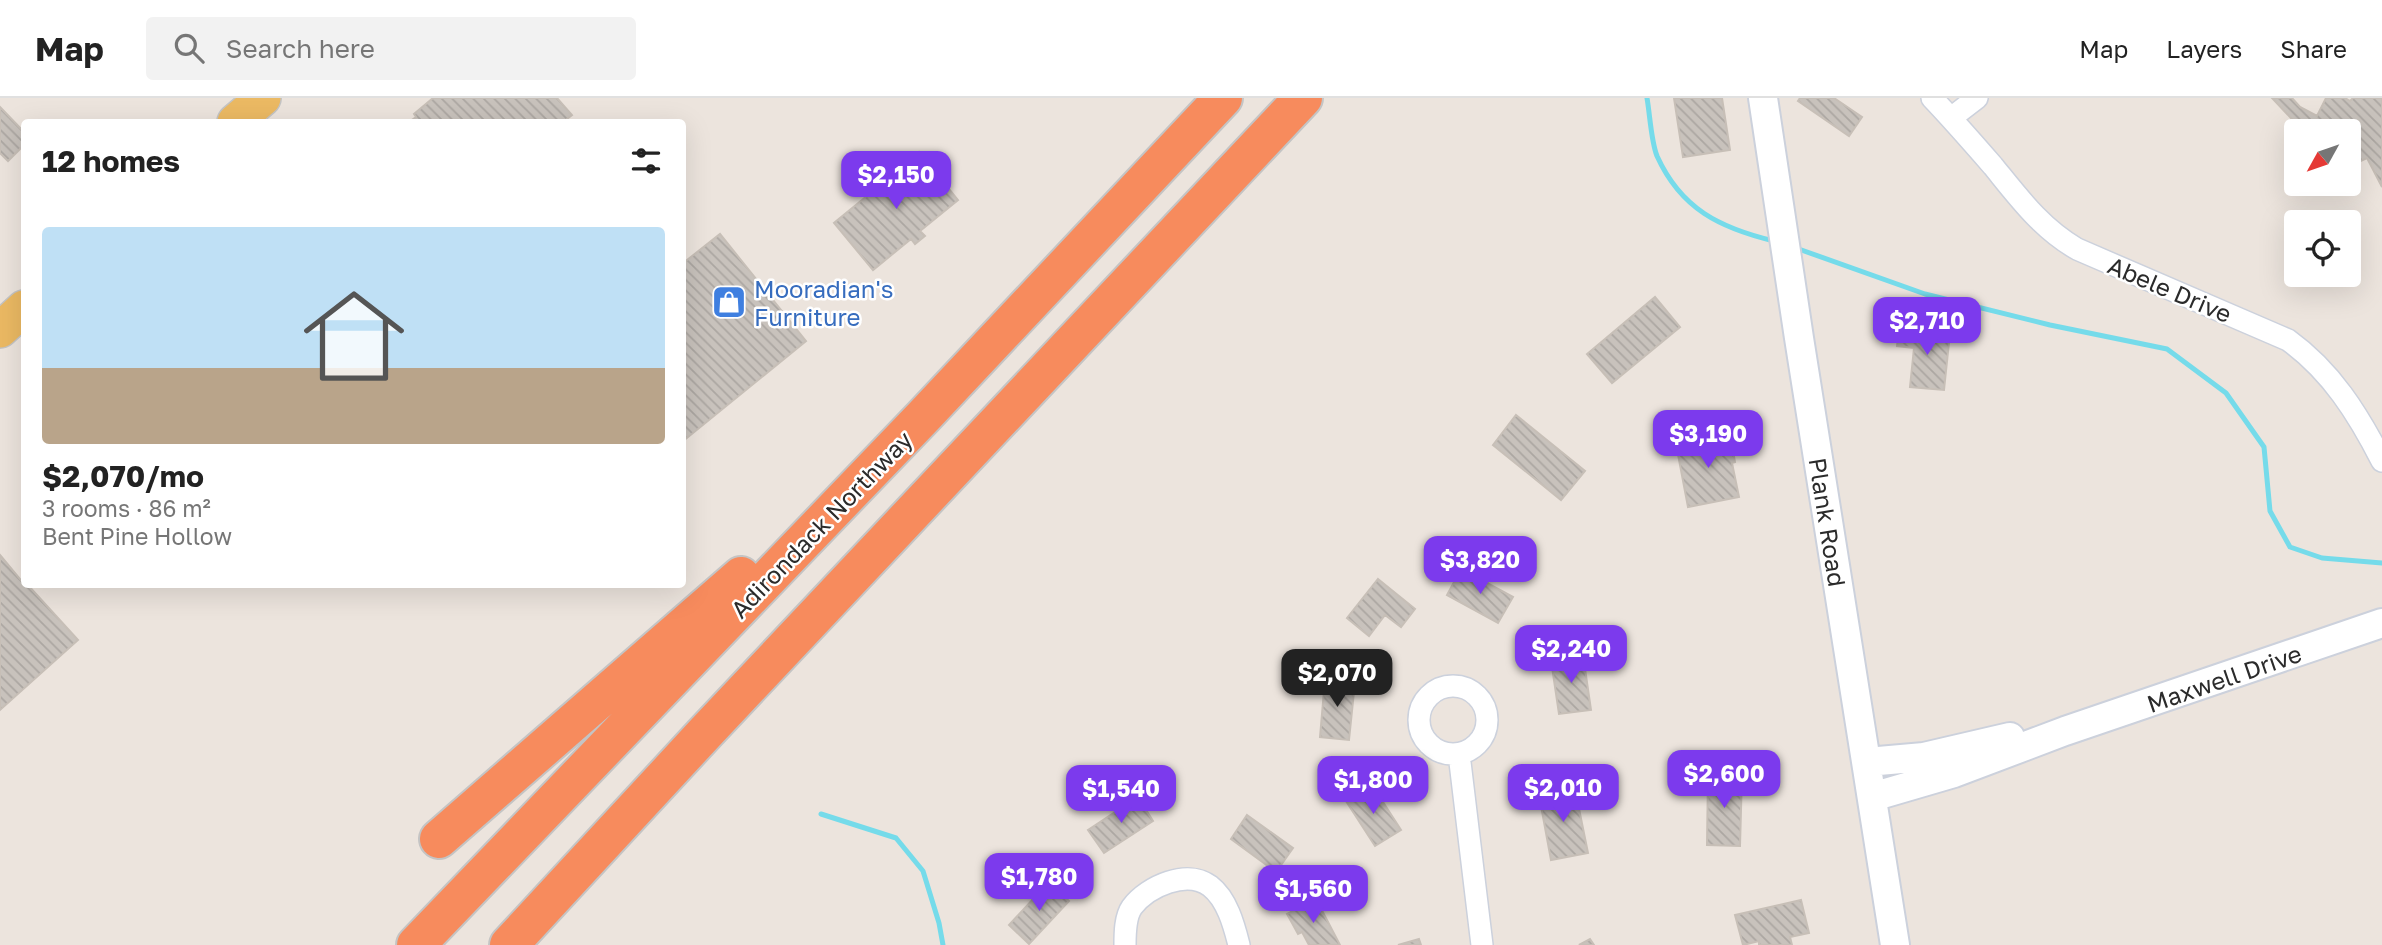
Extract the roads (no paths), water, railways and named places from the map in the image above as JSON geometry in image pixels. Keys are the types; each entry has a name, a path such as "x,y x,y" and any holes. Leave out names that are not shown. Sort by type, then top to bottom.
{"highway":[{"name":"Adirondack Northway","path":"416,945 924,416 1223,98"},
{"path":"509,945 1303,98"},
{"path":"439,839 924,416"}],"main road":[{"path":"238,119 262,98"},
{"path":"0,330 21,311"}],"street":[{"name":"Plank Road","path":"1763,98 1895,945"},
{"name":"Abele Drive","path":"1931,98 2037,220 2058,238 2077,249 2288,340 2301,349 2339,387 2382,461"},
{"path":"1951,118 1977,98"},
{"name":"Maxwell Drive","path":"1872,797 1954,773 2065,731 2382,623"},
{"name":"Maxwell Drive","path":"1867,762 1923,757 2011,737 2065,731"},
{"path":"1459,754 1482,945"},
{"path":"1125,945 1125,927 1131,908 1152,890 1174,880 1195,879 1211,887 1228,910 1239,945"}],"waterway":[{"path":"1647,98 1657,156 1678,190 1704,214 1736,230 1774,241"},
{"path":"1793,247 1925,294 2050,325 2167,349 2226,393 2264,447 2270,511 2290,547 2322,558 2382,563"},
{"path":"821,814 896,838 923,871 943,945"}],"place":[{"name":"Mooradian's Furniture","path":"729,302"}]}
